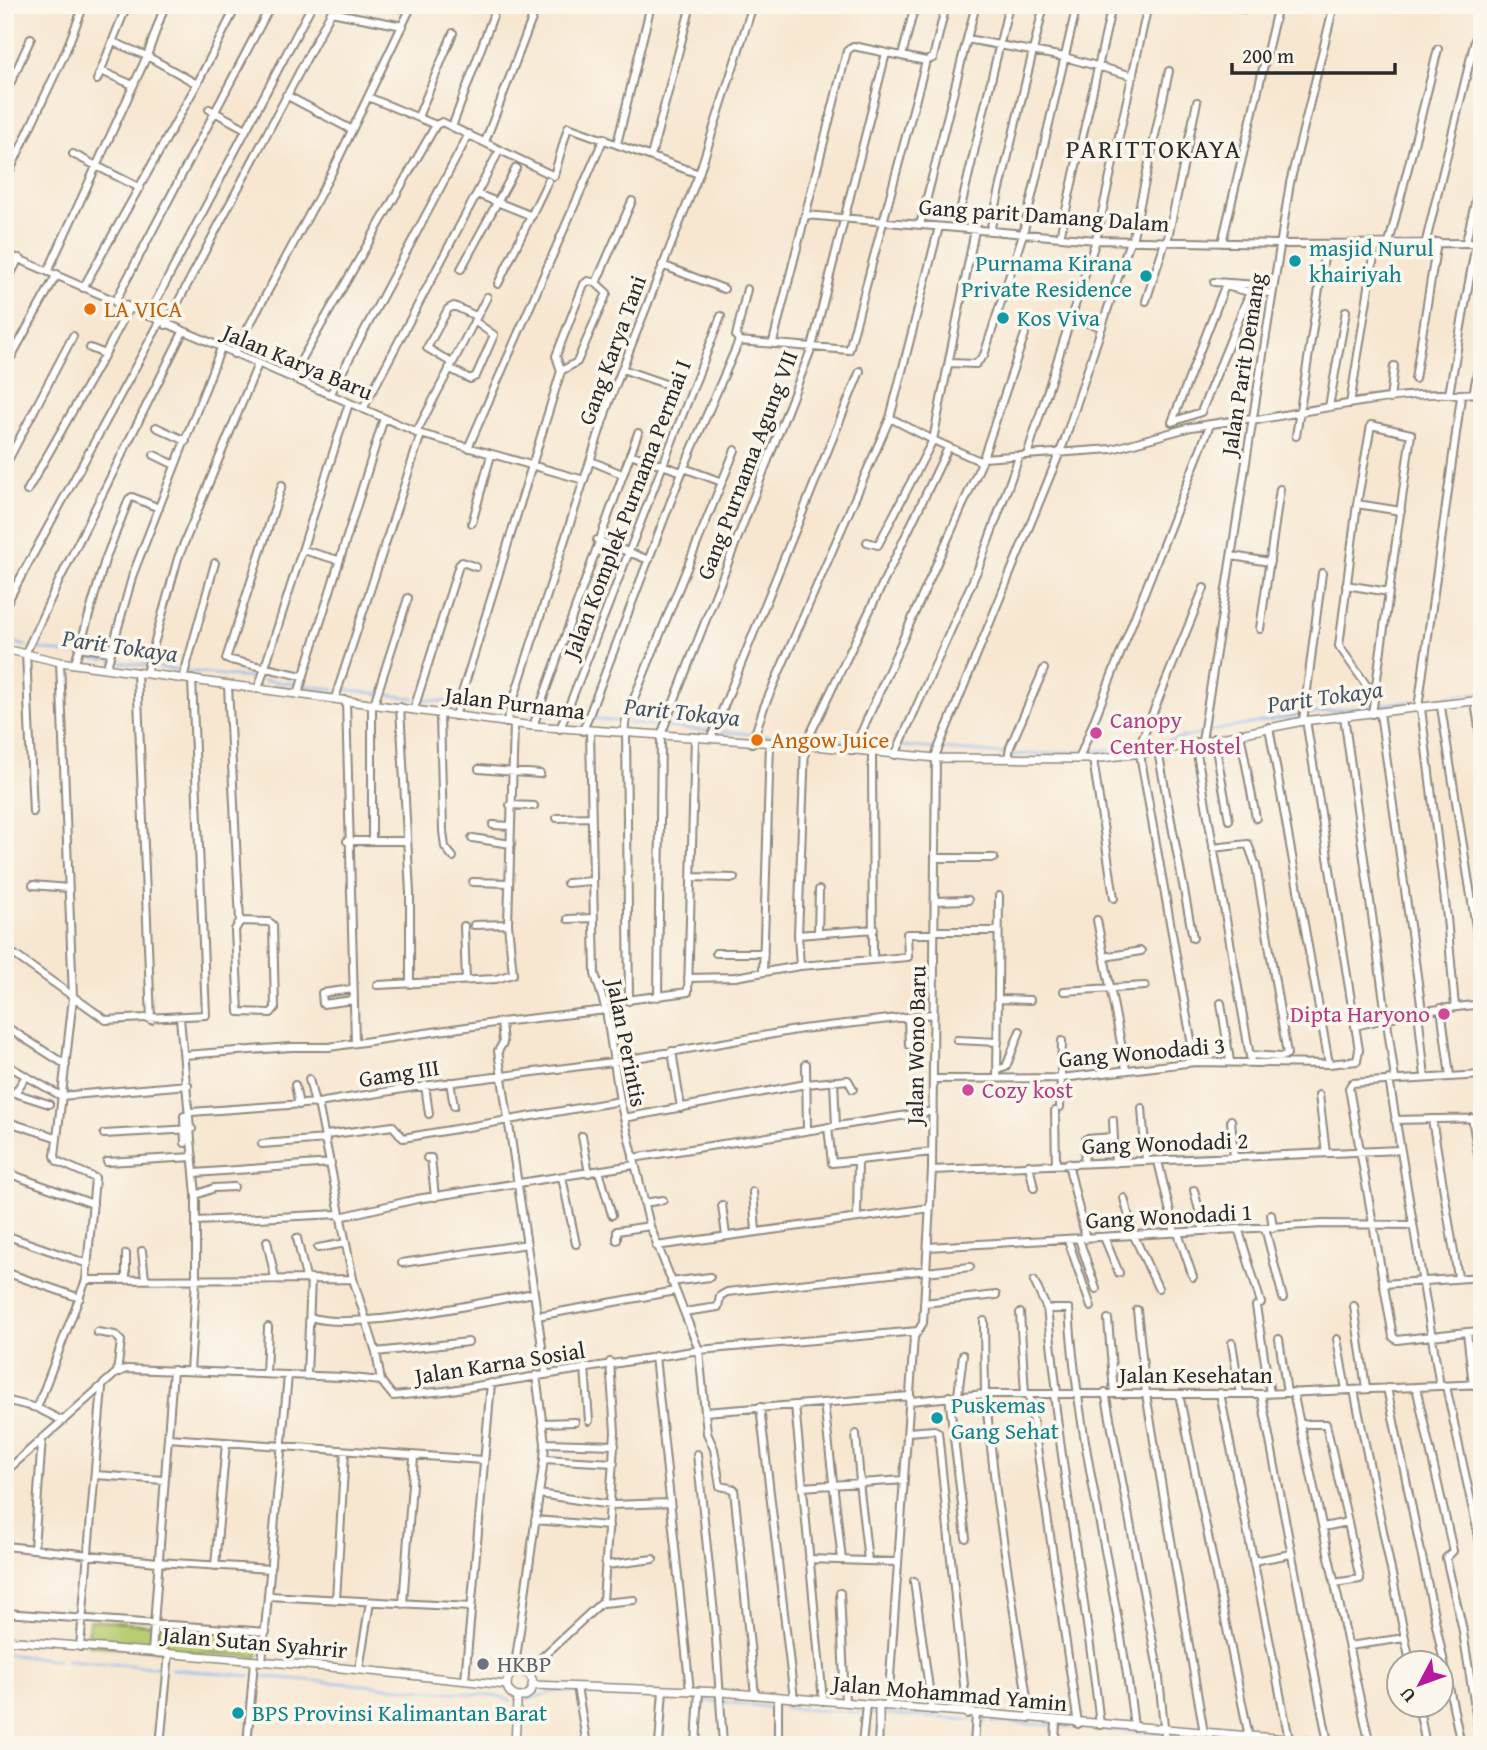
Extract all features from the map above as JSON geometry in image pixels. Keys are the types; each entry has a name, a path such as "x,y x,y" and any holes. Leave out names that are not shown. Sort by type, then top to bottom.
{"street":[{"path":"5,181 65,53 83,5"},
{"path":"97,80 127,5"},
{"path":"48,271 147,55 165,5"},
{"path":"83,288 197,84 237,5"},
{"path":"115,302 211,111 271,5"},
{"path":"148,316 312,5"},
{"path":"388,5 398,8"},
{"path":"234,354 352,130 412,5"},
{"path":"452,127 498,5"},
{"path":"617,144 650,5"},
{"path":"651,156 691,5"},
{"name":"Gang Karya Tani","path":"466,981 512,976 508,924 512,772 509,709 622,369 699,174 753,5"},
{"path":"902,56 915,5"},
{"path":"773,342 847,51 853,46 926,61 933,58 946,5"},
{"path":"920,225 976,5"},
{"path":"956,228 1009,5"},
{"path":"990,231 1044,5"},
{"path":"949,363 976,364 982,359 1023,234 1077,5"},
{"path":"1060,237 1112,5"},
{"path":"897,752 978,569 1023,456 1070,318 1096,240 1148,5"},
{"path":"1222,243 1278,5"},
{"name":"Jalan Parit Demang","path":"1251,1058 1213,848 1200,738 1232,556 1290,183 1335,5"},
{"path":"1480,18 1482,9"},
{"path":"5,606 163,323 331,12 403,26"},
{"path":"485,142 533,16"},
{"path":"1426,241 1478,28"},
{"path":"418,117 453,33"},
{"path":"5,95 31,38"},
{"path":"967,39 1064,57 1133,76"},
{"path":"113,42 147,55 197,84"},
{"path":"1389,243 1438,49"},
{"name":"Gang Purnama Agung VII","path":"658,997 661,733 812,347 886,52"},
{"path":"739,341 849,350 926,61"},
{"path":"101,71 133,85"},
{"name":"Jalan Wono Baru","path":"882,1705 897,1562 914,1336 922,1324 927,1271 934,1079 936,756 1058,453 1102,327 1131,241 1169,71"},
{"path":"286,95 352,130"},
{"path":"368,97 436,125"},
{"path":"1146,301 1166,242 1197,102"},
{"path":"211,111 246,129"},
{"path":"291,378 436,125 442,122 554,176 567,127 699,174"},
{"path":"330,395 469,134"},
{"path":"468,448 604,138"},
{"path":"74,154 140,188"},
{"path":"363,409 497,155"},
{"path":"461,269 516,168"},
{"path":"1466,242 1482,172"},
{"path":"498,284 548,181"},
{"path":"477,194 532,216"},
{"path":"596,283 632,201"},
{"name":"Gang parit Damang Dalam","path":"806,215 1096,240 1279,244 1426,241 1479,243"},
{"path":"752,741 890,418 939,227"},
{"path":"867,541 878,545 933,440 975,230"},
{"path":"1415,379 1437,242"},
{"path":"1449,394 1479,243"},
{"path":"1296,436 1326,244"},
{"path":"1350,404 1376,244"},
{"name":"Jalan Karya Baru","path":"5,253 418,434 584,480"},
{"path":"5,285 19,258"},
{"path":"662,265 724,289"},
{"path":"5,368 57,274"},
{"path":"456,714 530,465 561,371 555,356 584,284 588,281 596,283 607,293 577,362 561,371"},
{"path":"1214,282 1272,289"},
{"path":"1250,292 1201,412 1172,422 1225,286 1250,292 1272,289"},
{"path":"739,341 736,336 747,289"},
{"path":"336,696 418,434 487,297"},
{"path":"454,306 475,318 494,335 476,376 470,379 450,366 427,348 448,309 454,306"},
{"path":"27,491 129,308"},
{"path":"1329,407 1346,311"},
{"name":"Jalan Komplek Purnama Permai I","path":"561,726 722,316"},
{"path":"1070,318 1102,327"},
{"path":"33,812 26,654 30,640 183,332"},
{"path":"854,748 982,463 1025,334"},
{"path":"5,466 73,336"},
{"path":"586,729 683,470 739,341"},
{"path":"890,418 982,463 1023,456 1112,449 1169,432 1329,407 1449,394 1460,398 1477,392 1482,347"},
{"path":"90,348 105,354"},
{"path":"159,508 130,497 105,560 77,654 109,659 133,574 186,441 221,348"},
{"path":"147,667 178,558 258,364"},
{"path":"1390,399 1394,366"},
{"path":"622,369 671,386"},
{"path":"712,736 860,371"},
{"path":"1455,1007 1447,918 1419,705 1460,398"},
{"path":"259,687 349,403"},
{"path":"298,693 384,418"},
{"path":"1080,758 1210,425"},
{"path":"156,427 186,441"},
{"path":"1374,707 1339,646 1368,427 1384,427 1411,433 1374,707 1420,1011 1425,1077"},
{"path":"534,723 597,540 638,433"},
{"path":"800,966 798,935 807,740 948,448"},
{"path":"625,727 735,450"},
{"path":"630,454 662,466 722,482"},
{"path":"154,455 175,465"},
{"path":"472,523 491,455"},
{"path":"591,461 622,474"},
{"path":"282,485 226,657 263,672 301,679"},
{"path":"1260,629 1280,489"},
{"path":"1357,504 1401,511"},
{"path":"597,540 649,560"},
{"path":"303,550 338,560"},
{"path":"1232,556 1270,562"},
{"path":"414,707 459,565 462,562 476,567"},
{"path":"183,675 215,563"},
{"path":"1322,573 1304,717 1355,1026 1420,1011 1482,1004"},
{"path":"1346,585 1389,592"},
{"path":"1195,1062 1139,750 1204,588"},
{"path":"372,840 373,703 408,598"},
{"path":"350,621 359,623"},
{"name":"Jalan Purnama","path":"5,649 60,662 77,654 109,659 137,672 147,667 228,686 336,696 346,700 414,707 440,714 509,722 586,729 625,727 695,737 712,736 770,743 807,740 872,752 936,756 1093,759 1139,750 1158,751 1200,738 1240,733 1304,717 1344,716 1374,707 1441,707 1478,701"},
{"path":"37,1408 86,1280 95,1178 56,1161 55,1137 73,998 60,662"},
{"path":"1009,757 1010,747 1044,669"},
{"path":"137,672 151,1020"},
{"path":"5,948 106,1020 151,1020 206,1014 192,679"},
{"path":"228,686 240,921 235,930 239,1012 271,1013 275,1008 273,925 269,922 240,921"},
{"path":"346,700 347,841 355,1042"},
{"path":"1478,701 1482,747"},
{"path":"400,707 405,841 410,893 410,984"},
{"path":"1441,707 1482,965"},
{"path":"440,714 443,831 445,847 453,857"},
{"path":"1344,716 1388,1018 1395,1120 1412,1225 1443,1386 1482,1552"},
{"name":"Jalan Perintis","path":"625,727 629,1001"},
{"path":"1269,727 1329,1064"},
{"name":"Jalan Perintis","path":"586,729 595,974 605,1007 620,1101 650,1226 699,1350 705,1412 720,1486 734,1488 755,1695"},
{"path":"1240,733 1256,818"},
{"path":"184,1055 291,1047 312,1049 686,993 695,737"},
{"path":"1214,738 1229,820"},
{"path":"763,972 770,743"},
{"path":"1158,751 1193,938"},
{"path":"872,752 873,959"},
{"path":"1093,759 1114,898"},
{"path":"479,769 540,774"},
{"path":"510,805 534,806"},
{"path":"557,818 591,817"},
{"path":"493,825 510,826"},
{"path":"472,838 511,844"},
{"path":"347,841 405,841"},
{"path":"1213,848 1248,844 1256,866 1287,1054 1282,1057 1251,1058"},
{"path":"936,858 994,858"},
{"path":"691,877 734,878"},
{"path":"567,883 592,881"},
{"path":"473,882 509,883"},
{"path":"33,885 68,888"},
{"path":"818,933 820,890"},
{"path":"997,1074 999,896"},
{"path":"935,901 968,900"},
{"path":"568,919 593,918"},
{"path":"1097,920 1126,1069"},
{"path":"474,925 508,924"},
{"path":"377,985 466,981 464,926"},
{"path":"798,935 874,929"},
{"path":"688,978 908,957 907,934 998,932"},
{"path":"1104,957 1141,951"},
{"path":"716,953 764,953"},
{"path":"1064,991 1145,986"},
{"path":"353,989 322,993 323,1004 354,1000"},
{"path":"999,999 1031,1000"},
{"path":"1221,1003 1230,1061"},
{"path":"1441,1008 1450,1076"},
{"name":"Gamg III","path":"187,1114 316,1104 425,1085 613,1062 802,1029 933,1014"},
{"path":"908,1017 909,1045"},
{"path":"180,1018 196,1195 196,1279 190,1371"},
{"path":"501,1022 503,1043 498,1051 506,1119 546,1373"},
{"path":"5,1026 66,1065"},
{"name":"Gang Wonodadi 3","path":"934,1079 997,1074 1062,1078 1126,1069 1251,1058 1350,1064 1358,1060 1360,1050 1355,1026"},
{"path":"997,1074 1006,1067 1020,1031"},
{"path":"957,1040 998,1042"},
{"path":"1056,1164 1062,1041"},
{"path":"672,1051 681,1108"},
{"path":"5,1063 61,1096 188,1085"},
{"path":"806,1064 807,1129"},
{"path":"1482,1075 1352,1083 1349,1090 1394,1339 1482,1331"},
{"path":"15,1093 26,1076"},
{"path":"309,1079 326,1137 353,1279 376,1352 381,1381"},
{"path":"624,1118 806,1084 848,1080 853,1089"},
{"path":"450,1082 454,1106"},
{"path":"834,1082 836,1126"},
{"path":"295,1085 299,1105"},
{"path":"425,1085 429,1114"},
{"path":"5,1090 49,1104"},
{"path":"1319,1095 1326,1153"},
{"path":"262,1144 390,1126 398,1128 403,1138 620,1101"},
{"path":"1142,1108 1146,1161"},
{"path":"196,1221 339,1216 435,1197 589,1173 807,1129 933,1111"},
{"path":"1472,1118 1482,1178"},
{"path":"1395,1120 1482,1118"},
{"path":"1432,1119 1458,1277"},
{"path":"1113,1120 1115,1163"},
{"path":"1231,1120 1234,1158"},
{"path":"5,1121 55,1137"},
{"path":"828,1127 830,1162 932,1152"},
{"path":"104,1134 188,1129"},
{"path":"185,1143 188,1129"},
{"path":"582,1136 589,1173"},
{"path":"1084,1163 1086,1139 1114,1137"},
{"name":"Gang Wonodadi 2","path":"932,1170 1400,1150"},
{"path":"5,1164 8,1154"},
{"path":"107,1162 194,1157"},
{"path":"427,1158 431,1158 435,1197"},
{"path":"857,1216 858,1161"},
{"path":"1158,1161 1176,1233 1193,1277"},
{"path":"195,1173 331,1163"},
{"path":"1069,1163 1082,1239 1096,1289"},
{"path":"1029,1165 1034,1188"},
{"path":"599,1171 612,1215"},
{"path":"5,1172 93,1204"},
{"path":"562,1177 576,1244"},
{"path":"196,1195 212,1188 234,1187"},
{"path":"1194,1189 1204,1231"},
{"path":"753,1192 756,1231"},
{"path":"1124,1198 1134,1236 1158,1288"},
{"path":"644,1203 663,1200"},
{"path":"722,1205 726,1236"},
{"path":"656,1246 857,1216 930,1208"},
{"path":"1271,1214 1273,1228"},
{"name":"Gang Wonodadi 1","path":"928,1247 1265,1228 1412,1225"},
{"path":"617,1240 617,1231 650,1226"},
{"path":"1265,1228 1283,1298"},
{"path":"1239,1231 1259,1304 1270,1394"},
{"path":"5,1235 88,1264"},
{"path":"1104,1237 1119,1273"},
{"path":"297,1238 309,1278 307,1375"},
{"path":"1068,1240 1091,1307"},
{"path":"267,1241 275,1278"},
{"path":"318,1248 345,1242"},
{"path":"402,1264 527,1244"},
{"path":"142,1251 145,1279"},
{"path":"126,1254 126,1280"},
{"path":"684,1312 718,1307 720,1296 727,1292 970,1267"},
{"path":"5,1272 80,1298"},
{"path":"671,1282 710,1277"},
{"path":"1383,1284 1422,1279 1482,1277"},
{"path":"86,1280 353,1279"},
{"path":"1034,1281 1047,1309 1065,1489 1089,1620 1100,1725"},
{"path":"537,1316 675,1291"},
{"path":"310,1317 328,1322 366,1320 534,1293"},
{"path":"925,1303 996,1295"},
{"path":"1354,1306 1366,1388"},
{"path":"1047,1309 1069,1309 1077,1392 1124,1643 1134,1727"},
{"path":"1137,1310 1146,1394 1204,1733"},
{"path":"1020,1313 1027,1393 1078,1724"},
{"path":"1108,1319 1114,1393"},
{"path":"984,1321 985,1394 1011,1608 1030,1718"},
{"path":"266,1374 268,1327"},
{"name":"Jalan Karna Sosial","path":"117,1373 128,1368 307,1375 381,1381 389,1392 398,1397 699,1350 918,1331"},
{"path":"6,1470 117,1373 120,1339 115,1335 97,1332"},
{"path":"1467,1332 1473,1385"},
{"path":"1279,1339 1370,1745"},
{"path":"1337,1339 1407,1648"},
{"path":"376,1352 468,1342"},
{"path":"1232,1343 1240,1394"},
{"path":"958,1395 963,1355"},
{"path":"655,1356 670,1503 696,1691 696,1745"},
{"path":"603,1603 615,1445 610,1362"},
{"path":"585,1367 589,1421"},
{"path":"152,1652 173,1370"},
{"path":"247,1745 258,1661 266,1632 288,1375"},
{"path":"517,1698 527,1694 534,1686 521,1671 545,1443 536,1375"},
{"path":"465,1680 491,1383"},
{"name":"Jalan Kesehatan","path":"705,1412 985,1394 1270,1394 1482,1384"},
{"path":"80,1647 90,1556 102,1387"},
{"path":"1416,1387 1453,1551 1446,1558 1462,1626 1481,1745"},
{"path":"1387,1388 1461,1745"},
{"path":"1105,1392 1158,1669 1166,1745"},
{"path":"1220,1393 1289,1739"},
{"path":"1179,1394 1249,1737"},
{"path":"1261,1394 1328,1743"},
{"path":"949,1396 966,1538"},
{"path":"5,1400 37,1408 63,1421"},
{"path":"824,1403 842,1560"},
{"path":"795,1405 823,1701"},
{"path":"760,1408 794,1699"},
{"path":"542,1423 575,1422"},
{"path":"1300,1424 1328,1426 1360,1579 1334,1583"},
{"path":"908,1432 938,1432 967,1714"},
{"path":"856,1434 868,1561"},
{"path":"34,1548 42,1438"},
{"path":"168,1438 483,1460"},
{"path":"215,1566 226,1443"},
{"path":"545,1443 615,1445"},
{"path":"336,1600 345,1452"},
{"path":"697,1454 721,1692 723,1745"},
{"path":"403,1604 414,1457"},
{"path":"544,1459 614,1463"},
{"path":"96,1475 164,1479"},
{"path":"802,1487 904,1480"},
{"path":"539,1494 611,1505 670,1503"},
{"path":"535,1520 609,1526"},
{"path":"1323,1527 1348,1523"},
{"path":"5,1546 157,1562 271,1569"},
{"path":"1253,1561 1291,1553"},
{"path":"607,1565 653,1559"},
{"path":"809,1559 897,1562"},
{"path":"914,1581 932,1710"},
{"path":"840,1593 845,1702"},
{"path":"269,1596 471,1607"},
{"path":"515,1745 517,1698 505,1684 603,1603 634,1600"},
{"path":"359,1670 370,1602"},
{"path":"5,1613 266,1632"},
{"path":"1349,1646 1405,1638"},
{"name":"Jalan Sutan Syahrir","path":"5,1640 505,1684"},
{"path":"160,1745 169,1654"},
{"name":"Jalan Mohammad Yamin","path":"534,1686 721,1692 1078,1724 1359,1745"},
{"path":"577,1687 587,1745"},
{"path":"659,1745 663,1689"},
{"path":"778,1698 778,1745"},
{"path":"862,1745 866,1704"},
{"path":"878,1745 882,1705"},
{"path":"974,1745 976,1714"},
{"path":"1421,1718 1426,1745"},
{"path":"1055,1745 1056,1720"}],"green space":[{"path":"89,1620 260,1633 258,1657 88,1645"}],"waterway":[{"name":"Parit Tokaya","path":"5,640 26,646"},
{"name":"Parit Tokaya","path":"31,647 74,655"},
{"name":"Parit Tokaya","path":"79,656 105,660"},
{"name":"Parit Tokaya","path":"111,661 181,670"},
{"name":"Parit Tokaya","path":"187,671 258,679"},
{"name":"Parit Tokaya","path":"263,680 334,689"},
{"name":"Parit Tokaya","path":"340,689 414,698"},
{"name":"Parit Tokaya","path":"1421,701 1482,692"},
{"name":"Parit Tokaya","path":"420,699 456,703"},
{"name":"Parit Tokaya","path":"1375,705 1415,701"},
{"name":"Parit Tokaya","path":"462,704 508,709"},
{"name":"Parit Tokaya","path":"1306,714 1370,706"},
{"name":"Parit Tokaya","path":"514,710 536,712"},
{"name":"Parit Tokaya","path":"541,713 564,715"},
{"name":"Parit Tokaya","path":"1206,732 1300,715"},
{"name":"Parit Tokaya","path":"569,716 585,718"},
{"name":"Parit Tokaya","path":"590,718 623,722"},
{"name":"Parit Tokaya","path":"628,723 661,726"},
{"name":"Parit Tokaya","path":"667,727 710,731"},
{"name":"Parit Tokaya","path":"716,731 752,734"},
{"name":"Parit Tokaya","path":"1141,746 1201,734"},
{"name":"Parit Tokaya","path":"757,735 804,738"},
{"name":"Parit Tokaya","path":"810,739 853,742"},
{"name":"Parit Tokaya","path":"859,743 895,746"},
{"name":"Parit Tokaya","path":"900,746 937,749"},
{"name":"Parit Tokaya","path":"1085,752 1136,746"},
{"name":"Parit Tokaya","path":"942,749 1006,754"},
{"name":"Parit Tokaya","path":"1012,755 1080,752"},
{"path":"5,1654 58,1660"},
{"path":"67,1660 163,1668"},
{"path":"171,1669 250,1676"},
{"path":"256,1676 499,1696 511,1701"},
{"path":"525,1700 558,1691 575,1692"},
{"path":"580,1692 593,1693"},
{"path":"598,1693 609,1693"},
{"path":"614,1693 696,1699"},
{"path":"702,1700 717,1702"},
{"path":"723,1702 776,1708"},
{"path":"782,1708 878,1714"},
{"path":"883,1714 972,1720"},
{"path":"978,1721 986,1721"},
{"path":"992,1722 1051,1725"},
{"path":"1060,1726 1161,1734"},
{"path":"1170,1735 1299,1745"}],"place":[{"name":"masjid Nurul khairiyah","path":"1295,261"},
{"name":"Purnama Kirana Private Residence","path":"1146,276"},
{"name":"LA VICA","path":"90,309"},
{"name":"Kos Viva","path":"1003,318"},
{"name":"Canopy Center Hostel","path":"1096,733"},
{"name":"Angow Juice","path":"757,740"},
{"name":"Dipta Haryono","path":"1444,1014"},
{"name":"Cozy kost","path":"968,1090"},
{"name":"Puskemas Gang Sehat","path":"937,1418"},
{"name":"HKBP","path":"483,1664"},
{"name":"BPS Provinsi Kalimantan Barat","path":"238,1713"}],"district":[{"name":"PARITTOKAYA","path":"1154,149"}]}
